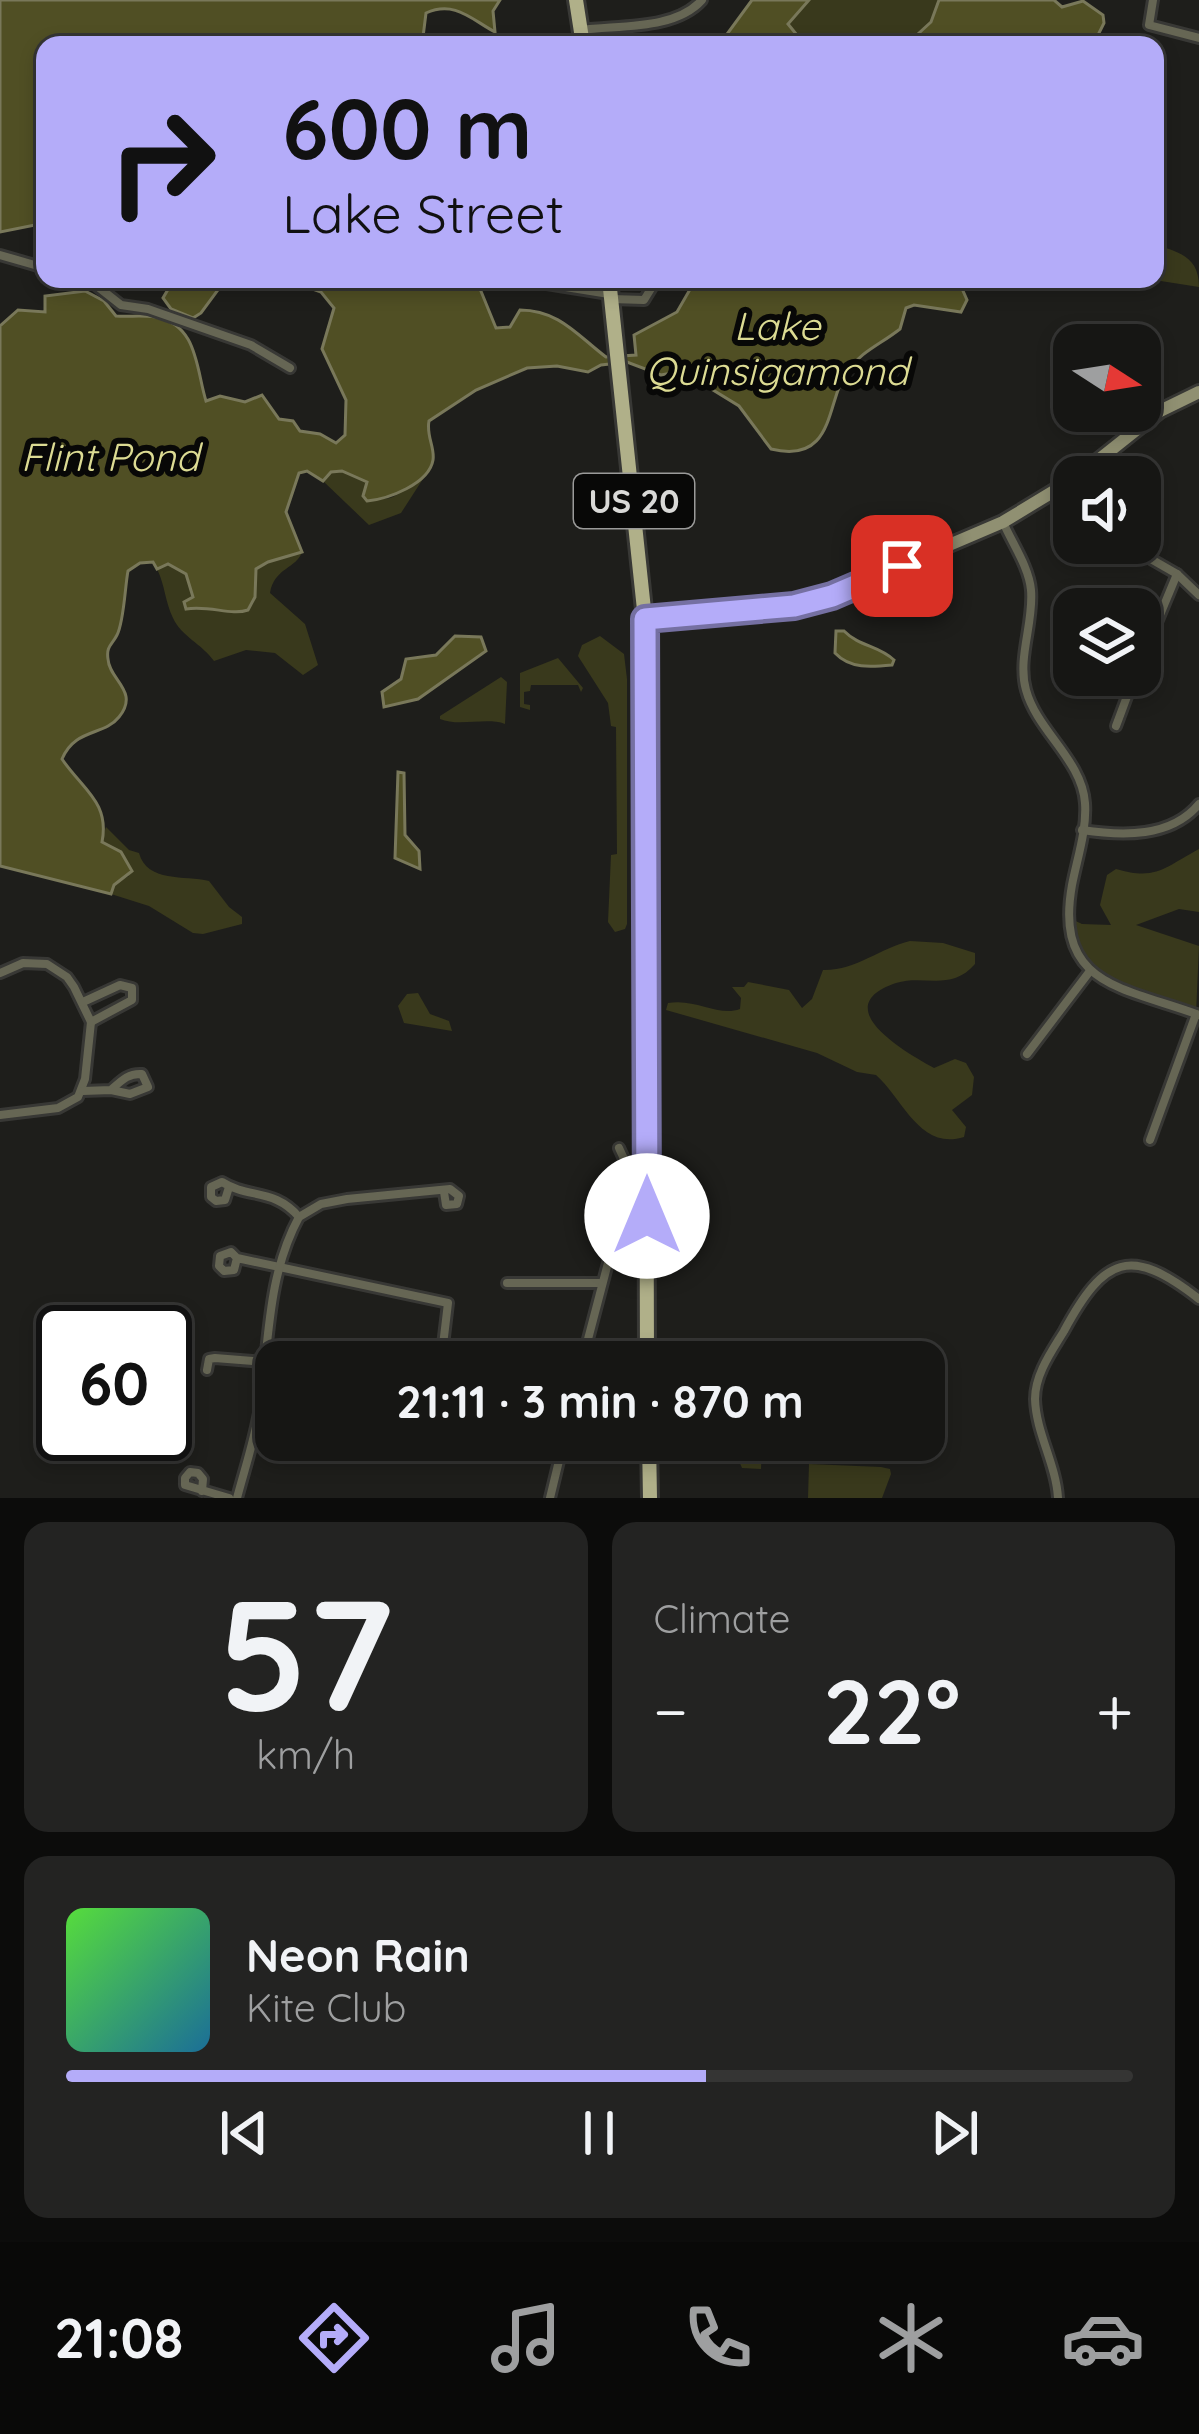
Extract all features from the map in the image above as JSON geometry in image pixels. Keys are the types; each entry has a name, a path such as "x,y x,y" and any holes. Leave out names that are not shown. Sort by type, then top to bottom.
{"main road":[{"path":"576,0 582,36"},
{"name":"US 20","path":"611,291 645,619 647,1341"},
{"path":"1103,456 1160,411 1199,392"},
{"path":"645,619 754,612 813,601 1003,522 1053,492"},
{"path":"649,1461 650,1498"}],"street":[{"path":"592,36 674,19 689,14 702,0"},
{"path":"1154,0 1149,25 1199,38"},
{"path":"0,255 36,265"},
{"path":"99,288 121,305 148,309 251,345 290,368"},
{"path":"611,291 644,300 653,288"},
{"path":"1003,522 1031,589 1025,689 1080,782 1085,805 1067,926 1075,953 1090,971 1198,1014 1150,1140"},
{"path":"1160,564 1199,595"},
{"path":"1161,612 1177,574"},
{"path":"1116,726 1128,696"},
{"path":"1082,830 1148,831 1185,818 1199,804"},
{"path":"0,973 23,962 47,964 67,977 91,1022 83,1091 58,1108 0,1115"},
{"path":"1027,1054 1090,971"},
{"path":"83,1002 120,985 133,988 132,1000 91,1022"},
{"path":"83,1091 111,1090"},
{"path":"587,1341 629,1181 619,1148"},
{"path":"229,1187 274,1196 299,1217"},
{"path":"264,1341 281,1266 299,1217 321,1204 369,1195 444,1192"},
{"path":"237,1258 448,1303 443,1341"},
{"path":"1058,1498 1035,1396 1044,1366 1086,1290 1110,1271 1138,1266 1160,1271 1199,1299"},
{"path":"507,1283 602,1283"},
{"path":"208,1360 255,1360"},
{"path":"202,1491 233,1498 255,1425"},
{"path":"550,1498 559,1461"}],"shaded area":[{"path":"809,0 939,0 931,22 916,36 798,36 788,24"},
{"path":"1164,248 1192,263 1199,287 1164,282"},
{"path":"430,468 401,513 369,525 323,481 331,472 342,471 367,482 366,492 383,499 400,493"},
{"path":"302,552 276,578 270,593 305,624 318,665 303,675 275,653 246,650 214,661 177,624 157,569 167,564 187,575 194,597 185,608 207,605 241,613 253,604 256,569"},
{"path":"600,636 624,654 627,679 627,924 615,932 608,922 611,855 617,854 616,727 611,726 608,703 578,656 582,645"},
{"path":"558,658 583,688 581,692 578,685 531,685 524,692 524,704 530,710 520,707 520,673"},
{"path":"501,677 507,682 505,724 440,719 440,716"},
{"path":"106,827 129,850 139,853 150,869 209,881 242,917 242,924 193,933 149,906 111,894 113,885 129,876 101,842"},
{"path":"1199,849 1199,912 1179,909 1136,925 1199,946 1196,1014 1134,992 1095,971 1071,939 1067,917 1082,924 1111,925 1100,905 1107,875 1116,869 1151,873"},
{"path":"910,941 943,943 975,953 975,964 956,978 896,983 876,993 868,1004 878,1029 922,1061 934,1068 955,1059 966,1063 974,1077 972,1095 952,1110 966,1127 964,1137 935,1137 924,1130 876,1075 666,1010 668,1003 678,1002 723,1011 740,1009 741,998 732,987 748,982 789,990 802,1008 812,999 823,970 846,967"},
{"path":"418,993 430,1014 449,1021 452,1031 404,1023 398,1006 407,994"},
{"path":"739,1461 761,1461 761,1469 742,1468"},
{"path":"809,1464 881,1467 891,1474 882,1498 808,1498"}],"water":[{"path":"0,0 500,0 493,11 495,32 446,9 426,13 423,36 36,36 36,225 0,232"},
{"path":"752,0 809,0 788,24 798,36 726,36"},
{"path":"939,0 1054,0 1062,7 1083,1 1103,15 1104,23 1098,36 916,36 931,22"},
{"path":"169,288 219,288 193,318 171,309 163,298"},
{"name":"Flint Pond","path":"310,288 480,288 496,328 510,327 520,310 546,314 606,357 636,355 634,335 677,312 691,288 962,288 967,300 961,312 906,308 900,329 847,371 825,427 807,448 771,449 739,406 682,371 661,375 627,362 588,372 557,366 527,368 476,390 429,421 430,469 406,489 367,501 363,496 367,482 342,471 331,472 323,481 307,471 299,473 286,512 302,552 256,569 255,597 248,610 186,609 184,602 193,597 186,574 168,564 157,569 153,562 140,563 128,571 121,622 108,651 110,666 125,693 125,708 113,723 74,742 62,759 98,806 102,842 121,852 132,871 114,885 111,894 0,866 0,326 18,310 45,312 45,296 85,291 104,301 116,316 155,317 180,329 193,350 206,401 220,396 245,402 262,395 279,419 336,443 345,435 346,400 322,349 334,308 321,292"},
{"path":"836,631 888,655 894,660 892,665 847,662 835,653"},
{"path":"455,636 481,637 486,651 418,699 384,707 382,692 401,679 406,659 436,655"},
{"path":"398,772 404,773 405,835 419,851 420,869 395,858"}],"route":[{"path":"647,1216 645,619 794,606 832,596 902,566"}],"water label":[{"name":"Lake Quinsigamond","path":"777,348"}]}
